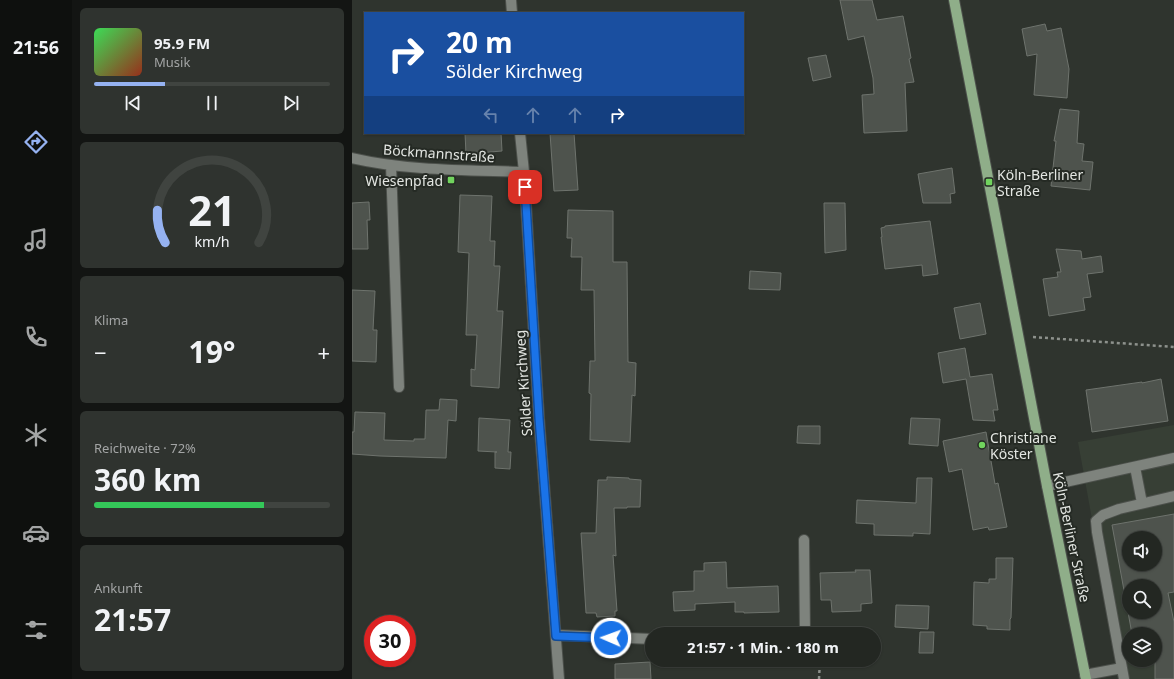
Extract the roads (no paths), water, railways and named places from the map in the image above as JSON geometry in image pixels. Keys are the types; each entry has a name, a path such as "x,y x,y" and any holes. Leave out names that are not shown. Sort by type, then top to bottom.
{"main road":[{"name":"Köln-Berliner Straße","path":"954,0 1047,486 1086,677"}],"street":[{"path":"512,0 512,12"},
{"name":"Sölder Kirchweg","path":"520,134 524,172 539,418 558,679"},
{"name":"Böckmannstraße","path":"352,158 372,163 391,165 524,172"},
{"path":"391,165 399,387"},
{"path":"1047,486 1174,458"},
{"path":"1135,466 1142,503"},
{"path":"1124,679 1096,521 1103,515 1114,511 1174,496"},
{"path":"804,540 805,627"},
{"path":"556,636 645,639"},
{"path":"1086,677 1122,668"}],"place":[{"name":"Wiesenpfad","path":"451,180"},
{"name":"Köln-Berliner Straße","path":"989,182"},
{"name":"Christiane Köster","path":"982,445"}]}
